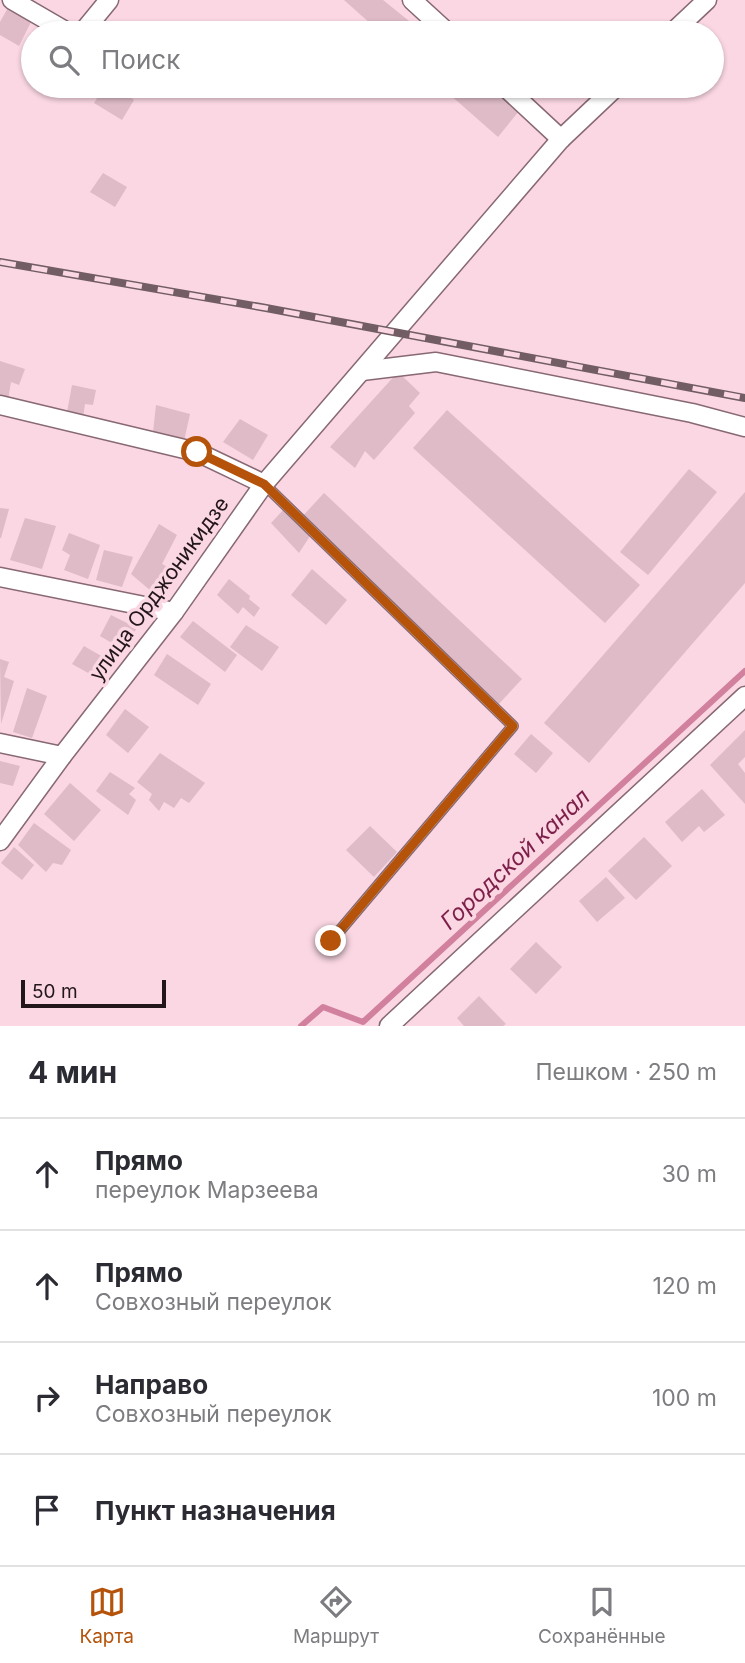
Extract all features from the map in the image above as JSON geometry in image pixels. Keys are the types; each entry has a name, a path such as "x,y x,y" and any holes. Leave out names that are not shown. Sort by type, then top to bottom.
{"street":[{"path":"12,0 48,21"},
{"path":"92,21 110,0"},
{"path":"686,21 708,0"},
{"path":"424,3 439,21"},
{"path":"517,98 561,139"},
{"name":"улица Орджоникидзе","path":"0,841 174,612 264,484 561,139 604,98"},
{"path":"362,371 436,362 692,413 745,427"},
{"path":"0,405 197,452 264,484"},
{"path":"0,578 174,612"},
{"path":"389,1026 745,696"},
{"path":"0,743 62,756"}],"lane":[{"path":"264,484 513,726 331,941"}],"building":[{"path":"344,0 383,0 409,21 368,21"},
{"path":"9,6 33,18 32,21 21,21 19,46 0,35 0,22"},
{"path":"97,98 134,100 122,120 94,103"},
{"path":"454,98 505,98 519,111 498,137"},
{"path":"103,173 127,187 115,207 90,192"},
{"path":"0,361 25,369 19,385 11,382 8,400 0,398"},
{"path":"398,372 420,393 409,406 415,413 374,460 365,451 355,468 330,447"},
{"path":"72,385 96,390 93,405 85,404 83,418 67,412"},
{"path":"156,405 190,414 184,441 153,432"},
{"path":"447,410 640,585 605,623 413,448"},
{"path":"240,419 268,435 253,460 223,442"},
{"path":"689,469 717,492 648,575 620,552"},
{"path":"745,492 745,583 589,763 544,723"},
{"path":"324,493 522,679 496,707 312,533 299,553 271,523 287,506 300,519"},
{"path":"0,508 9,509 1,538 0,538"},
{"path":"25,518 56,526 42,569 10,560"},
{"path":"159,524 177,535 162,564 177,572 158,597 131,574"},
{"path":"69,533 100,545 88,579 64,570 70,555 62,550"},
{"path":"104,550 133,557 122,587 96,580"},
{"path":"312,569 347,600 326,625 291,595"},
{"path":"229,579 260,608 254,617 243,607 238,614 217,595"},
{"path":"111,615 137,628 122,649 100,636"},
{"path":"193,621 237,655 225,672 180,637"},
{"path":"246,625 279,647 262,671 230,647"},
{"path":"84,646 110,661 99,679 72,664"},
{"path":"167,654 211,684 198,705 154,675"},
{"path":"0,659 9,662 4,677 14,681 1,724"},
{"path":"27,688 47,696 32,738 13,732"},
{"path":"125,709 149,727 128,753 106,735"},
{"path":"745,730 745,757 738,764 745,773 745,804 710,765"},
{"path":"531,734 553,753 536,773 514,754"},
{"path":"160,753 205,783 189,803 181,798 174,808 164,802 159,811 149,800 152,794 137,782"},
{"path":"0,761 20,766 13,786 0,783"},
{"path":"110,772 135,788 129,794 136,800 128,815 96,791"},
{"path":"70,783 101,810 74,841 44,814"},
{"path":"702,789 725,815 704,832 699,826 682,842 665,822"},
{"path":"34,823 71,850 62,865 53,863 46,872 18,845"},
{"path":"370,826 397,852 374,877 346,850"},
{"path":"644,837 672,866 636,900 608,871"},
{"path":"14,847 34,865 22,880 1,863"},
{"path":"606,877 625,898 597,922 579,901"},
{"path":"536,942 562,967 536,994 510,969"},
{"path":"479,996 506,1024 464,1026 457,1018"}],"waterway":[{"name":"Городской канал","path":"301,1026 323,1007 363,1022 745,671"}],"railway":[{"path":"0,262 266,308 745,398"}],"route":[{"path":"197,452 264,484 513,726 331,941"}]}
